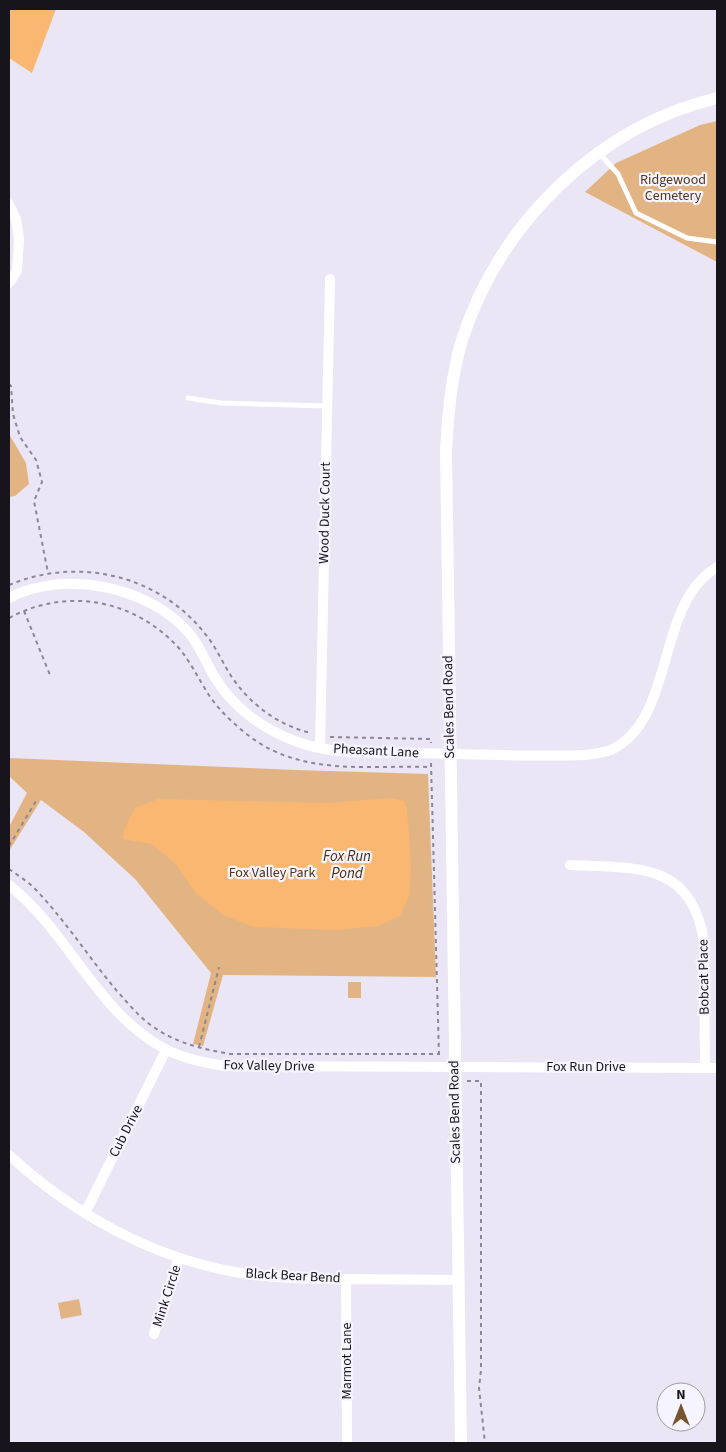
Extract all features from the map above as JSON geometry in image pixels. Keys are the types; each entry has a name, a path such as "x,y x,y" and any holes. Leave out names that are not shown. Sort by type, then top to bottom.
{"street":[{"name":"Scales Bend Road","path":"461,1443 446,452 448,411 453,376 462,341 488,277 520,228 541,204 562,183 599,152 654,120 688,106 717,98"},
{"path":"9,204 16,219 19,239 17,271 9,283"},
{"name":"Wood Duck Court","path":"320,747 330,279"},
{"name":"Pheasant Lane","path":"9,598 40,586 68,584 93,585 120,591 150,603 189,633 202,651 215,678 226,694 239,707 275,732 297,742 344,751 450,755 585,755 600,753 621,744 640,723 649,707 678,621 692,590 717,567"},
{"name":"Bobcat Place","path":"570,865 649,871 665,877 687,894 702,925 704,942 705,1068"},
{"name":"Fox Valley Drive","path":"9,885 34,907 129,1024 166,1050 196,1061 225,1066 454,1060"},
{"name":"Cub Drive","path":"85,1213 166,1050"},
{"name":"Fox Run Drive","path":"454,1060 717,1068"},
{"name":"Black Bear Bend","path":"9,1155 59,1197 85,1213 134,1239 179,1258 234,1272 300,1279 458,1280"},
{"name":"Mink Circle","path":"154,1334 179,1258"},
{"name":"Marmot Lane","path":"346,1279 347,1443"}],"lane":[{"path":"599,152 618,174 636,213 687,238 717,242"},
{"path":"188,398 221,403 327,406"}],"path":[{"path":"9,384 11,386 13,414 20,437 36,460 42,482 34,501 48,573 75,571 111,574 158,593 181,609 202,630 213,644 236,682 256,704 285,724 303,731 331,737 431,739"},
{"path":"9,618 42,604 82,600 112,605 132,612 159,629 178,648 194,668 207,693 217,706 235,724 264,746 307,762 328,766 431,767"},
{"path":"24,611 50,675"},
{"path":"9,846 36,801"},
{"path":"9,869 37,891 71,931 105,977 136,1012 152,1026 167,1035 199,1048 230,1054 454,1060"},
{"path":"196,1061 219,967"}],"green space":[{"name":"Ridgewood Cemetery","path":"717,121 717,262 585,192 616,163 700,125"},
{"path":"9,434 26,463 29,484 15,496 9,497"},
{"name":"Fox Valley Park","path":"9,758 428,774 436,977 223,975 203,1046 193,1044 211,973 136,880 84,832 41,800 9,851 9,827 27,793 9,776"},
{"path":"348,982 361,982 361,998 348,998"},
{"path":"79,1299 82,1315 61,1319 58,1303"}],"water":[{"path":"9,9 56,9 32,73 9,58"},
{"name":"Fox Run Pond","path":"391,798 404,801 407,808 411,867 409,896 400,916 378,926 336,930 253,927 222,914 196,893 176,864 152,844 123,839 124,830 135,808 158,799 327,803"}]}
